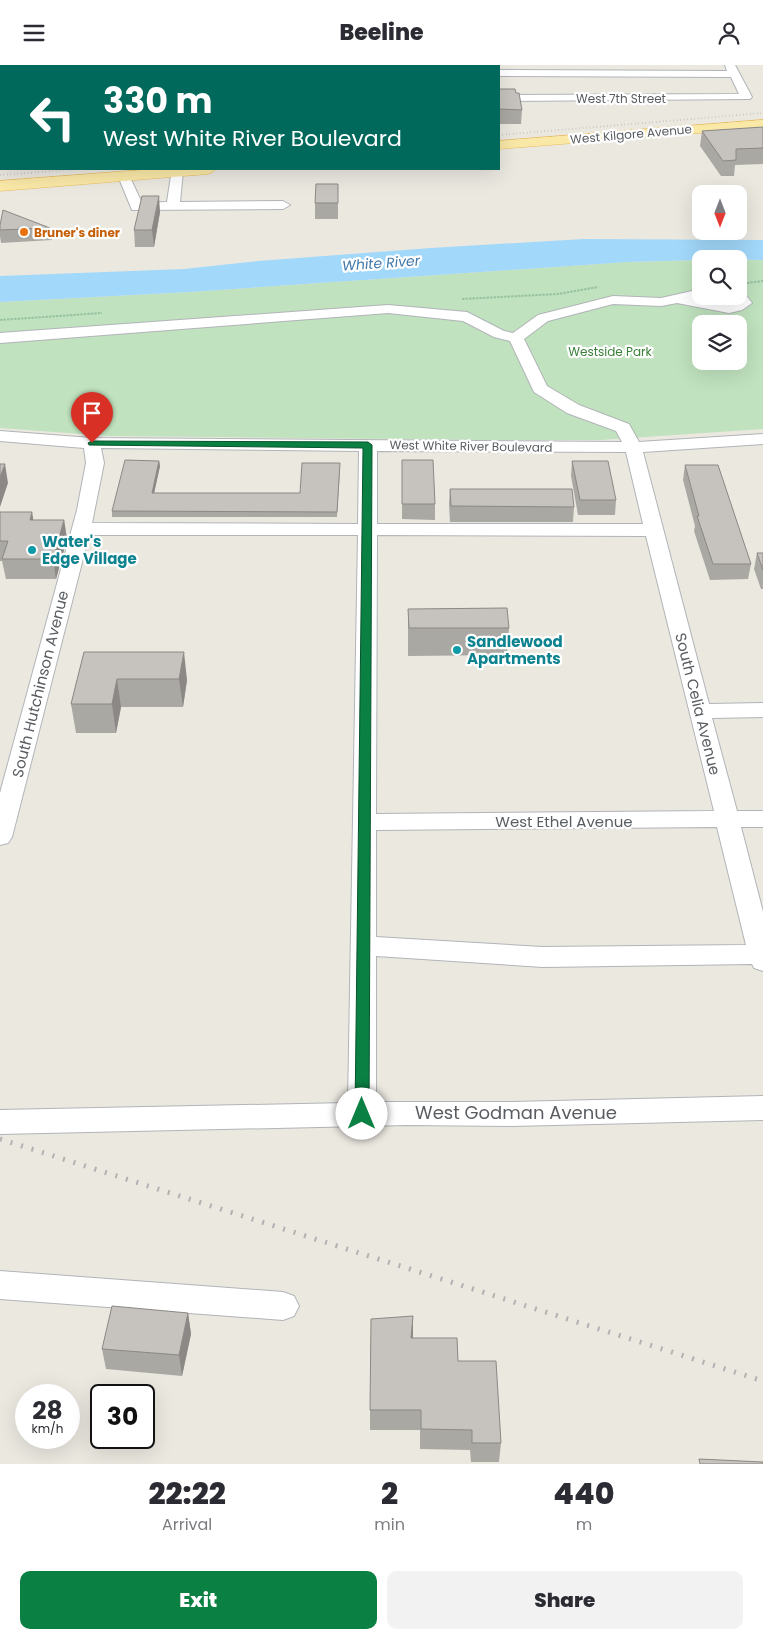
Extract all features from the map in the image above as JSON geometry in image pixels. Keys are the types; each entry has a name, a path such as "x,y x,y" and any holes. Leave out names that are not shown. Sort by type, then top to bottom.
{"main road":[{"name":"West Kilgore Avenue","path":"500,145 763,124"},
{"path":"0,186 192,170"}],"street":[{"path":"500,73 732,69"},
{"name":"West 7th Street","path":"500,98 744,98 747,96 732,69"},
{"path":"173,206 177,171"},
{"path":"124,176 137,207 283,205"},
{"path":"0,337 388,309 467,317 498,334 516,339 543,318 613,300 661,302 692,295"},
{"path":"674,299 692,301"},
{"path":"705,305 726,309 742,305"},
{"name":"South Celia Avenue","path":"516,339 540,389 572,409 611,421 623,429 633,447 762,956"},
{"name":"West White River Boulevard","path":"0,436 92,443 633,447 763,439"},
{"name":"South Hutchinson Avenue","path":"0,837 81,529 95,463 92,443"},
{"path":"362,1114 368,445"},
{"path":"81,529 654,530"},
{"path":"700,711 763,709"},
{"name":"West Ethel Avenue","path":"364,822 763,819"},
{"path":"364,946 543,957 762,956"},
{"name":"West Godman Avenue","path":"0,1122 763,1108"},
{"path":"0,1285 283,1306"}],"path":[{"path":"747,282 763,281"}],"green space":[{"name":"Westside Park","path":"692,260 692,305 747,305 747,260 763,260 763,429 601,440 488,440 108,436 0,428 0,302 190,292 628,262"}],"water":[{"name":"White River","path":"584,239 763,240 763,260 747,260 747,250 692,250 692,260 628,262 190,292 0,302 0,276 184,269 258,261"}],"building":[{"path":"500,89 515,89 516,93 519,93 522,110 500,109"},
{"path":"763,127 763,148 736,149 736,160 723,161 702,131"},
{"path":"316,184 338,184 338,203 315,203"},
{"path":"142,196 159,196 152,230 134,230"},
{"path":"3,210 50,228 0,230"},
{"path":"125,460 159,461 152,493 300,493 302,463 340,463 337,512 112,511"},
{"path":"402,460 433,460 435,504 402,504"},
{"path":"572,461 608,461 616,500 580,500"},
{"path":"0,464 5,464 0,477"},
{"path":"685,465 718,465 751,564 713,564 697,516 699,516"},
{"path":"450,489 572,489 574,507 451,506"},
{"path":"0,512 32,512 30,520 64,520 53,559 2,559 8,541 0,541"},
{"path":"757,553 763,553 763,570"},
{"path":"507,608 509,628 409,628 408,609"},
{"path":"84,652 184,652 179,679 117,679 112,704 71,704"},
{"path":"112,1306 188,1313 179,1355 102,1349"},
{"path":"413,1316 411,1338 457,1338 458,1361 496,1361 501,1443 472,1443 472,1430 421,1429 421,1410 370,1410 371,1319"},
{"path":"699,1459 763,1462 763,1464 700,1464"}],"railway":[{"path":"500,135 763,113"},
{"path":"0,175 68,170"},
{"path":"0,1139 763,1381"}],"place":[{"name":"Bruner's diner","path":"24,232"},
{"name":"Water's Edge Village","path":"32,550"},
{"name":"Sandlewood Apartments","path":"457,650"}],"route":[{"path":"92,443 368,445 362,1114"}]}
